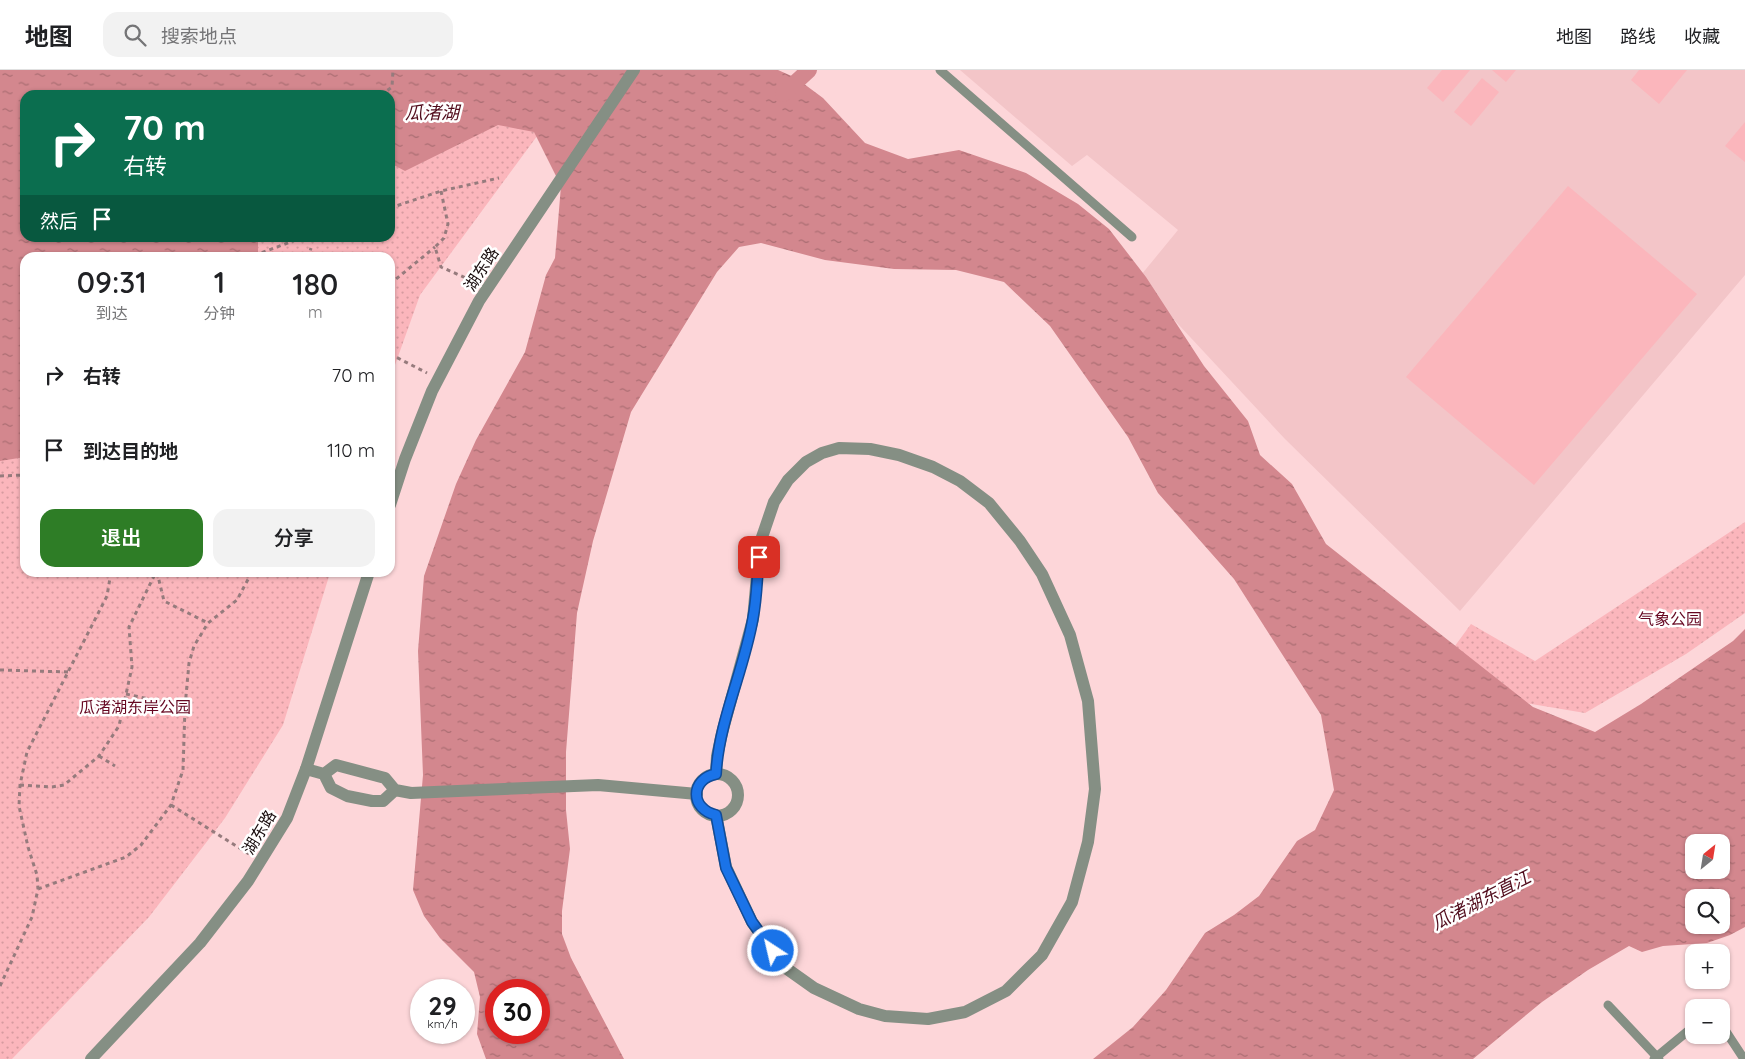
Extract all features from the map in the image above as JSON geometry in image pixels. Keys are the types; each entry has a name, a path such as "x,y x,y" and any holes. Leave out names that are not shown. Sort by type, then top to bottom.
{"street":[{"name":"湖东路","path":"395,489 404,459 438,379 479,301 634,70"},
{"path":"716,774 717,756 722,732 753,618 760,543 774,502 788,480 806,462 822,453 839,448 870,449 899,455 933,467 960,481 989,503 1020,542 1042,574 1070,635 1088,701 1095,789 1088,842 1072,902 1042,955 1006,991 965,1012 928,1019 885,1016 859,1009 814,988 783,966 752,922 726,868 716,815"},
{"name":"湖东路","path":"90,1059 200,943 248,881 288,818 306,769 367,577"},
{"path":"324,774 336,765 385,778 395,790 412,793 598,785 697,794"},
{"path":"306,769 324,774 331,788 347,796 372,801 383,801 395,790"},
{"path":"716,774 729,777 734,782 738,794 734,807 729,812 716,815 703,810 699,804 697,794 699,784 704,779 716,774"}],"lane":[{"path":"940,70 1132,237"},
{"path":"1608,1005 1657,1058 1685,1034"},
{"path":"1730,1038 1744,1059"}],"path":[{"path":"388,90 392,87 393,70"},
{"path":"395,206 441,191 499,178"},
{"path":"395,280 444,238 448,224 441,191"},
{"path":"264,252 290,242"},
{"path":"435,247 441,267 488,287"},
{"path":"310,252 311,248"},
{"path":"395,357 438,379"},
{"path":"0,476 20,475"},
{"path":"0,986 32,916 38,889 37,875 28,847 19,806 20,785 27,752 107,596 110,577"},
{"path":"20,785 52,787 64,785 99,756 119,726 132,667 129,627 154,577"},
{"path":"158,577 164,602 208,623"},
{"path":"38,889 126,857 141,845 171,805 183,770 185,707 189,663 194,646 208,623 237,600 249,577"},
{"path":"0,670 69,672"},
{"path":"126,694 185,707"},
{"path":"99,756 115,766"},
{"path":"171,805 260,861"}],"shaded area":[{"path":"960,70 1745,70 1745,275 1460,611 1285,439 1137,280 1178,230 1087,155 1072,166"}],"green space":[{"path":"1442,70 1470,70 1443,102 1427,88"},
{"path":"1492,70 1516,70 1506,82"},
{"path":"1639,70 1687,70 1659,104 1631,80"},
{"path":"1482,78 1499,92 1471,126 1454,112"},
{"path":"496,109 543,128 420,295 395,365 395,252 233,252 239,242 395,242 395,147"},
{"path":"1745,122 1745,162 1725,146"},
{"path":"1568,186 1697,294 1534,485 1406,377"},
{"name":"瓜渚湖东岸公园","path":"0,452 20,453 20,577 329,577 283,725 225,818 149,917 12,1059 0,1059"},
{"name":"气象公园","path":"1745,522 1745,613 1686,654 1585,713 1520,702 1449,654 1471,624 1535,661"}],"water":[{"path":"0,70 778,70 796,78 823,98 865,143 908,159 959,150 1026,173 1078,204 1109,229 1146,277 1204,366 1248,421 1260,455 1292,484 1326,544 1533,707 1595,732 1641,704 1733,641 1745,629 1745,927 1730,935 1707,943 1663,946 1642,952 1629,946 1588,970 1542,1002 1473,1059 1093,1059 1133,1027 1166,990 1205,933 1234,915 1259,896 1297,841 1315,830 1334,790 1321,715 1234,579 1158,493 1128,437 1050,326 1004,282 956,270 894,269 825,260 761,243 739,247 717,272 631,412 593,541 577,613 566,752 566,810 570,849 562,911 562,934 571,958 624,1059 486,1059 477,1034 480,997 474,972 440,938 424,916 413,890 423,775 418,651 424,576 456,484 476,440 525,352 546,275 555,258 561,186 534,132 498,125 405,171 395,166 395,90 20,90 20,242 258,242 258,252 20,252 20,458 0,461"}],"waterway":[{"path":"783,94 809,70"}],"route":[{"path":"759,557 753,618 722,732 717,756 716,774 710,775 699,784 697,798 703,810 709,814 716,815 726,868 752,922 773,951"}],"water label":[{"name":"瓜渚湖","path":"432,112"},
{"name":"瓜渚湖东直江","path":"1481,900"}]}
